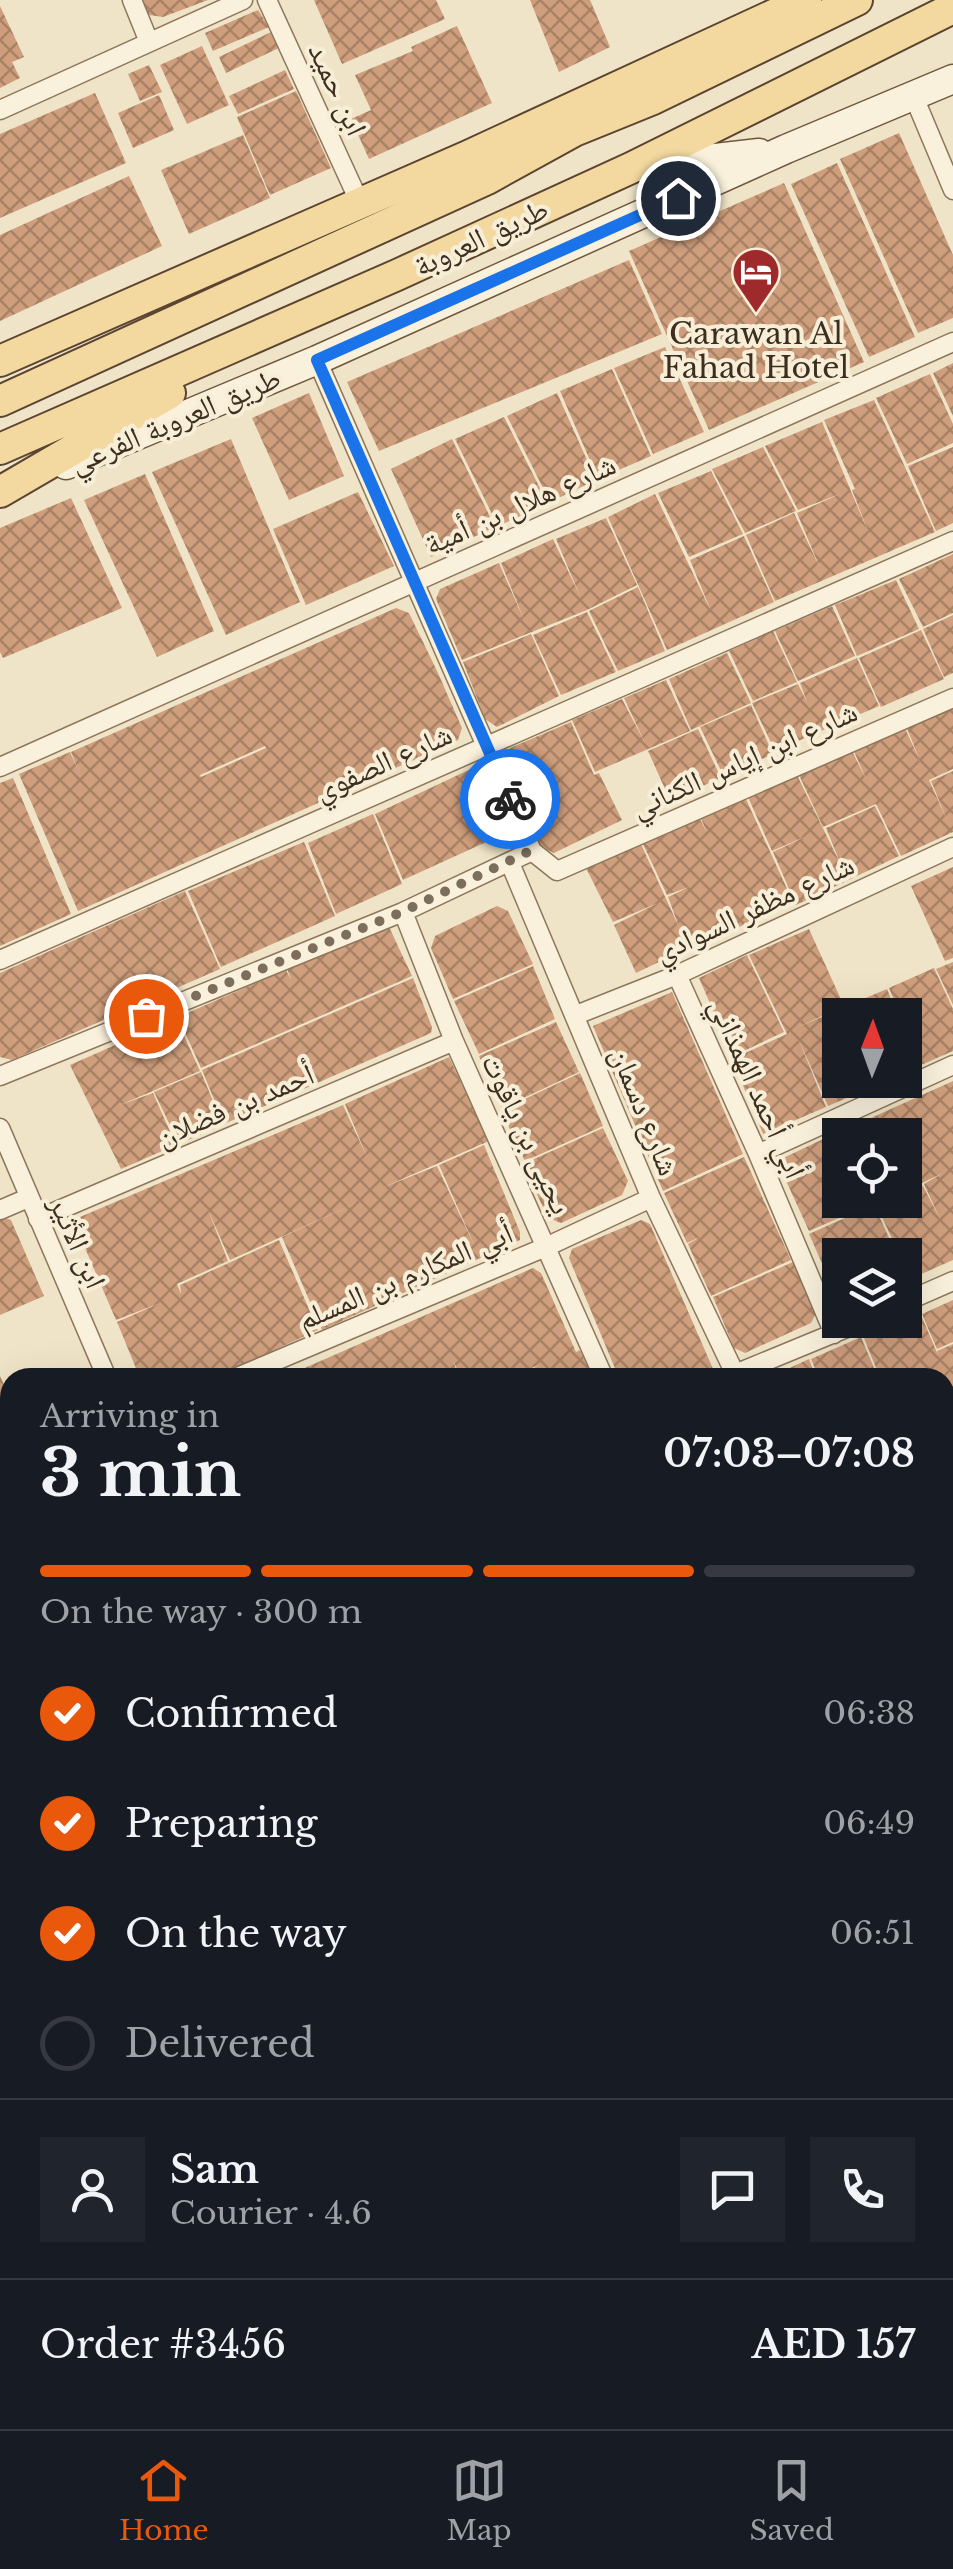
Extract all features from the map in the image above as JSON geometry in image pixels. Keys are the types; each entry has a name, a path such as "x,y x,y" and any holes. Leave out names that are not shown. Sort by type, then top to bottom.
{"main road":[{"path":"0,360 468,156 760,10 806,0"},
{"name":"طريق العروبة","path":"0,401 487,179 574,131 654,99 858,0"},
{"name":"طريق العروبة","path":"0,449 631,168 953,8"},
{"path":"468,156 574,131"},
{"path":"0,492 288,324"}],"street":[{"path":"132,0 149,42"},
{"path":"0,110 243,0"},
{"name":"ابن حميد","path":"267,0 358,201"},
{"name":"طريق العروبة الفرعي","path":"0,492 317,360 786,149 953,79"},
{"path":"914,97 953,190"},
{"path":"631,168 786,149"},
{"name":"شارع هلال بن أمية","path":"0,767 953,342"},
{"path":"0,1076 402,912 532,850 317,360"},
{"name":"شارع الصفوي","path":"0,960 953,541"},
{"name":"شارع ابن إياس الكناني","path":"532,850 557,871 953,698"},
{"name":"شارع مظفر السوادي","path":"576,1015 678,974 953,846"},
{"name":"شارع دسمان","path":"510,863 650,1198 732,1368"},
{"name":"يحيى بن ياقوت","path":"402,912 454,1041 600,1368"},
{"name":"أبي أحمد الهمذاني","path":"678,974 822,1306"},
{"name":"أحمد بن فضلان","path":"38,1219 454,1041"},
{"path":"758,1154 953,1065"},
{"name":"ابن الأثير","path":"0,1128 103,1368"},
{"path":"0,1210 28,1198"},
{"name":"أبي المكارم بن المسلم","path":"260,1368 548,1246 650,1198"},
{"path":"922,1295 953,1281"},
{"path":"755,1368 825,1338"}],"building":[{"path":"143,0 208,0 163,17 149,15"},
{"path":"314,0 436,0 445,19 342,64"},
{"path":"530,0 590,0 610,47 559,72"},
{"path":"0,6 24,57 12,62 20,78 0,88"},
{"path":"258,10 269,27 213,51 205,33"},
{"path":"457,26 492,103 369,159 351,119 371,110 355,75 413,51 411,47"},
{"path":"271,32 281,47 226,73 219,57"},
{"path":"202,46 229,105 187,124 160,65"},
{"path":"149,65 162,92 140,101 128,74"},
{"path":"285,70 294,89 238,114 229,96"},
{"path":"296,91 331,168 270,195 237,117"},
{"path":"95,93 126,163 0,218 0,134"},
{"path":"159,95 174,130 133,148 118,113"},
{"path":"899,133 953,255 953,318 918,333 840,159"},
{"path":"243,135 270,198 189,234 161,170"},
{"path":"837,163 915,337 869,357 791,184"},
{"path":"129,176 162,246 0,321 0,235"},
{"path":"784,183 864,362 709,430 629,251"},
{"path":"629,260 662,334 379,451 347,382"},
{"path":"665,347 704,432 653,454 614,368"},
{"path":"953,363 953,416 933,373"},
{"path":"612,369 651,456 598,479 560,391"},
{"path":"930,374 953,424 953,443 907,464 876,398"},
{"path":"309,393 344,476 289,500 252,418"},
{"path":"557,393 596,480 550,502 507,416"},
{"path":"874,400 935,532 775,601 746,535 794,513 820,568 797,513 840,494 798,510 765,446 822,422 869,534 852,490 855,489 824,420"},
{"path":"504,417 548,504 498,526 455,439"},
{"path":"231,439 300,602 226,635 152,472"},
{"path":"452,439 495,527 431,557 391,469"},
{"path":"763,447 796,511 745,533 712,469"},
{"path":"953,447 953,523 936,531 908,466"},
{"path":"711,471 743,534 689,557 658,493"},
{"path":"145,474 214,631 157,657 84,500"},
{"path":"358,492 394,566 306,605 273,529"},
{"path":"655,494 711,611 690,560 744,536 774,602 667,650 608,517"},
{"path":"71,498 122,608 3,658 0,528"},
{"path":"606,518 637,585 587,610 462,660 436,599 440,589 499,563 525,622 501,563 553,539 580,596 556,539"},
{"path":"953,554 953,613 923,627 899,579"},
{"path":"896,580 919,629 857,656 835,605"},
{"path":"638,587 665,651 618,671 589,611"},
{"path":"832,606 855,656 798,681 775,631"},
{"path":"396,608 409,613 462,728 458,740 78,911 19,774 70,752 78,770 71,752","holes":["265,746 201,777 200,775"]},
{"path":"587,612 616,672 561,695 533,635"},
{"path":"953,615 953,673 944,677 923,629"},
{"path":"921,630 944,679 881,707 859,658"},
{"path":"773,631 797,682 753,701 729,651"},
{"path":"531,634 559,696 497,727 485,719 463,662"},
{"path":"727,653 751,703 691,730 669,679"},
{"path":"857,658 879,706 775,751 752,703 798,684 807,702 800,683"},
{"path":"666,680 690,731 595,772 572,720 622,699 645,743 624,698"},
{"path":"751,705 773,754 724,777 700,727"},
{"path":"953,706 953,769 929,780 947,820 931,781 953,771 953,832 901,856 876,804 823,827 799,775 852,751 866,779 853,749 904,726 920,761 906,726"},
{"path":"571,722 594,775 599,773 622,820 554,853 542,848 503,765 510,748"},
{"path":"698,729 721,778 670,800 648,751"},
{"path":"475,767 506,833 403,880 375,814"},
{"path":"797,775 841,865 826,828 875,806 899,856 796,905 773,852 809,835 772,851 748,797"},
{"path":"13,778 71,914 0,946 0,783"},
{"path":"745,797 794,904 692,952 690,947 636,973 614,925 658,903 613,922 585,866 640,842 679,927 668,897 689,887 667,895 642,842 699,817 707,833 700,816"},
{"path":"373,814 402,884 336,914 308,843"},
{"path":"304,842 335,916 221,967 188,891"},
{"path":"953,867 953,958 945,961 911,886"},
{"path":"185,891 220,969 12,1060 0,1057 0,973"},
{"path":"497,906 508,911 533,964 453,999 431,948 435,936"},
{"path":"380,927 390,929 412,976 201,1068 178,1017 286,970 291,980 287,968"},
{"path":"809,929 840,998 822,998 822,1016 798,1027 822,1017 822,1092 798,1038 826,1107 763,1134 732,1059 787,1034 749,955"},
{"path":"747,955 784,1032 733,1056 699,978"},
{"path":"953,962 953,1005 936,969"},
{"path":"533,966 555,1019 479,1054 454,1001"},
{"path":"934,968 953,1009 953,1051 922,1065 922,998 893,998 889,988"},
{"path":"413,978 431,1033 224,1124 202,1070"},
{"path":"887,989 891,998 866,998"},
{"path":"672,992 743,1154 663,1191 593,1026"},
{"path":"176,1018 200,1071 120,1105 153,1093 176,1145 121,1169 70,1065"},
{"path":"556,1022 579,1072 502,1108 479,1056"},
{"path":"449,1057 489,1141 384,1187 437,1166 475,1247 439,1165 484,1145 520,1240 322,1330 282,1237 367,1198 230,1260 208,1210 228,1261 177,1284 181,1294 180,1285 279,1240 318,1330 235,1368 136,1368 117,1322 160,1303 116,1320 76,1227 80,1217 343,1105 367,1157 345,1104"},
{"path":"201,1072 223,1125 179,1144 154,1092"},
{"path":"580,1073 603,1126 525,1161 501,1110"},
{"path":"953,1081 953,1260 922,1274 922,1238 892,1238 882,1218 922,1218 923,1186 940,1219 924,1184 943,1173 922,1183 922,1118 871,1118"},
{"path":"824,1098 847,1098 828,1106"},
{"path":"603,1128 628,1181 622,1195 561,1223 548,1218 523,1164"},
{"path":"822,1140 822,1218 839,1218 809,1231 777,1161"},
{"path":"744,1157 791,1260 711,1296 688,1244 700,1237 687,1243 664,1193"},
{"path":"0,1216 11,1220 44,1296 0,1315"},
{"path":"845,1218 880,1218 889,1238 822,1238 822,1263 809,1234"},
{"path":"641,1220 650,1224 713,1368 615,1368 569,1258 572,1249"},
{"path":"793,1262 816,1313 811,1323 745,1353 734,1348 713,1297"},
{"path":"533,1268 541,1273 576,1352 580,1350 588,1368 534,1368 539,1365 457,1368 453,1360 456,1368 305,1368"},
{"path":"953,1300 953,1342 937,1349 922,1314"},
{"path":"922,1317 938,1355 937,1351 953,1344 953,1368 876,1368 864,1338 922,1338"},
{"path":"861,1338 874,1368 815,1368 811,1359"},
{"path":"809,1359 812,1368 790,1368"}],"way so far":[{"path":"146,1016 402,912 532,850 510,799"}],"place":[{"name":"Carawan Al Fahad Hotel","path":"756,314"}],"route":[{"path":"510,799 317,360 678,198"}]}
